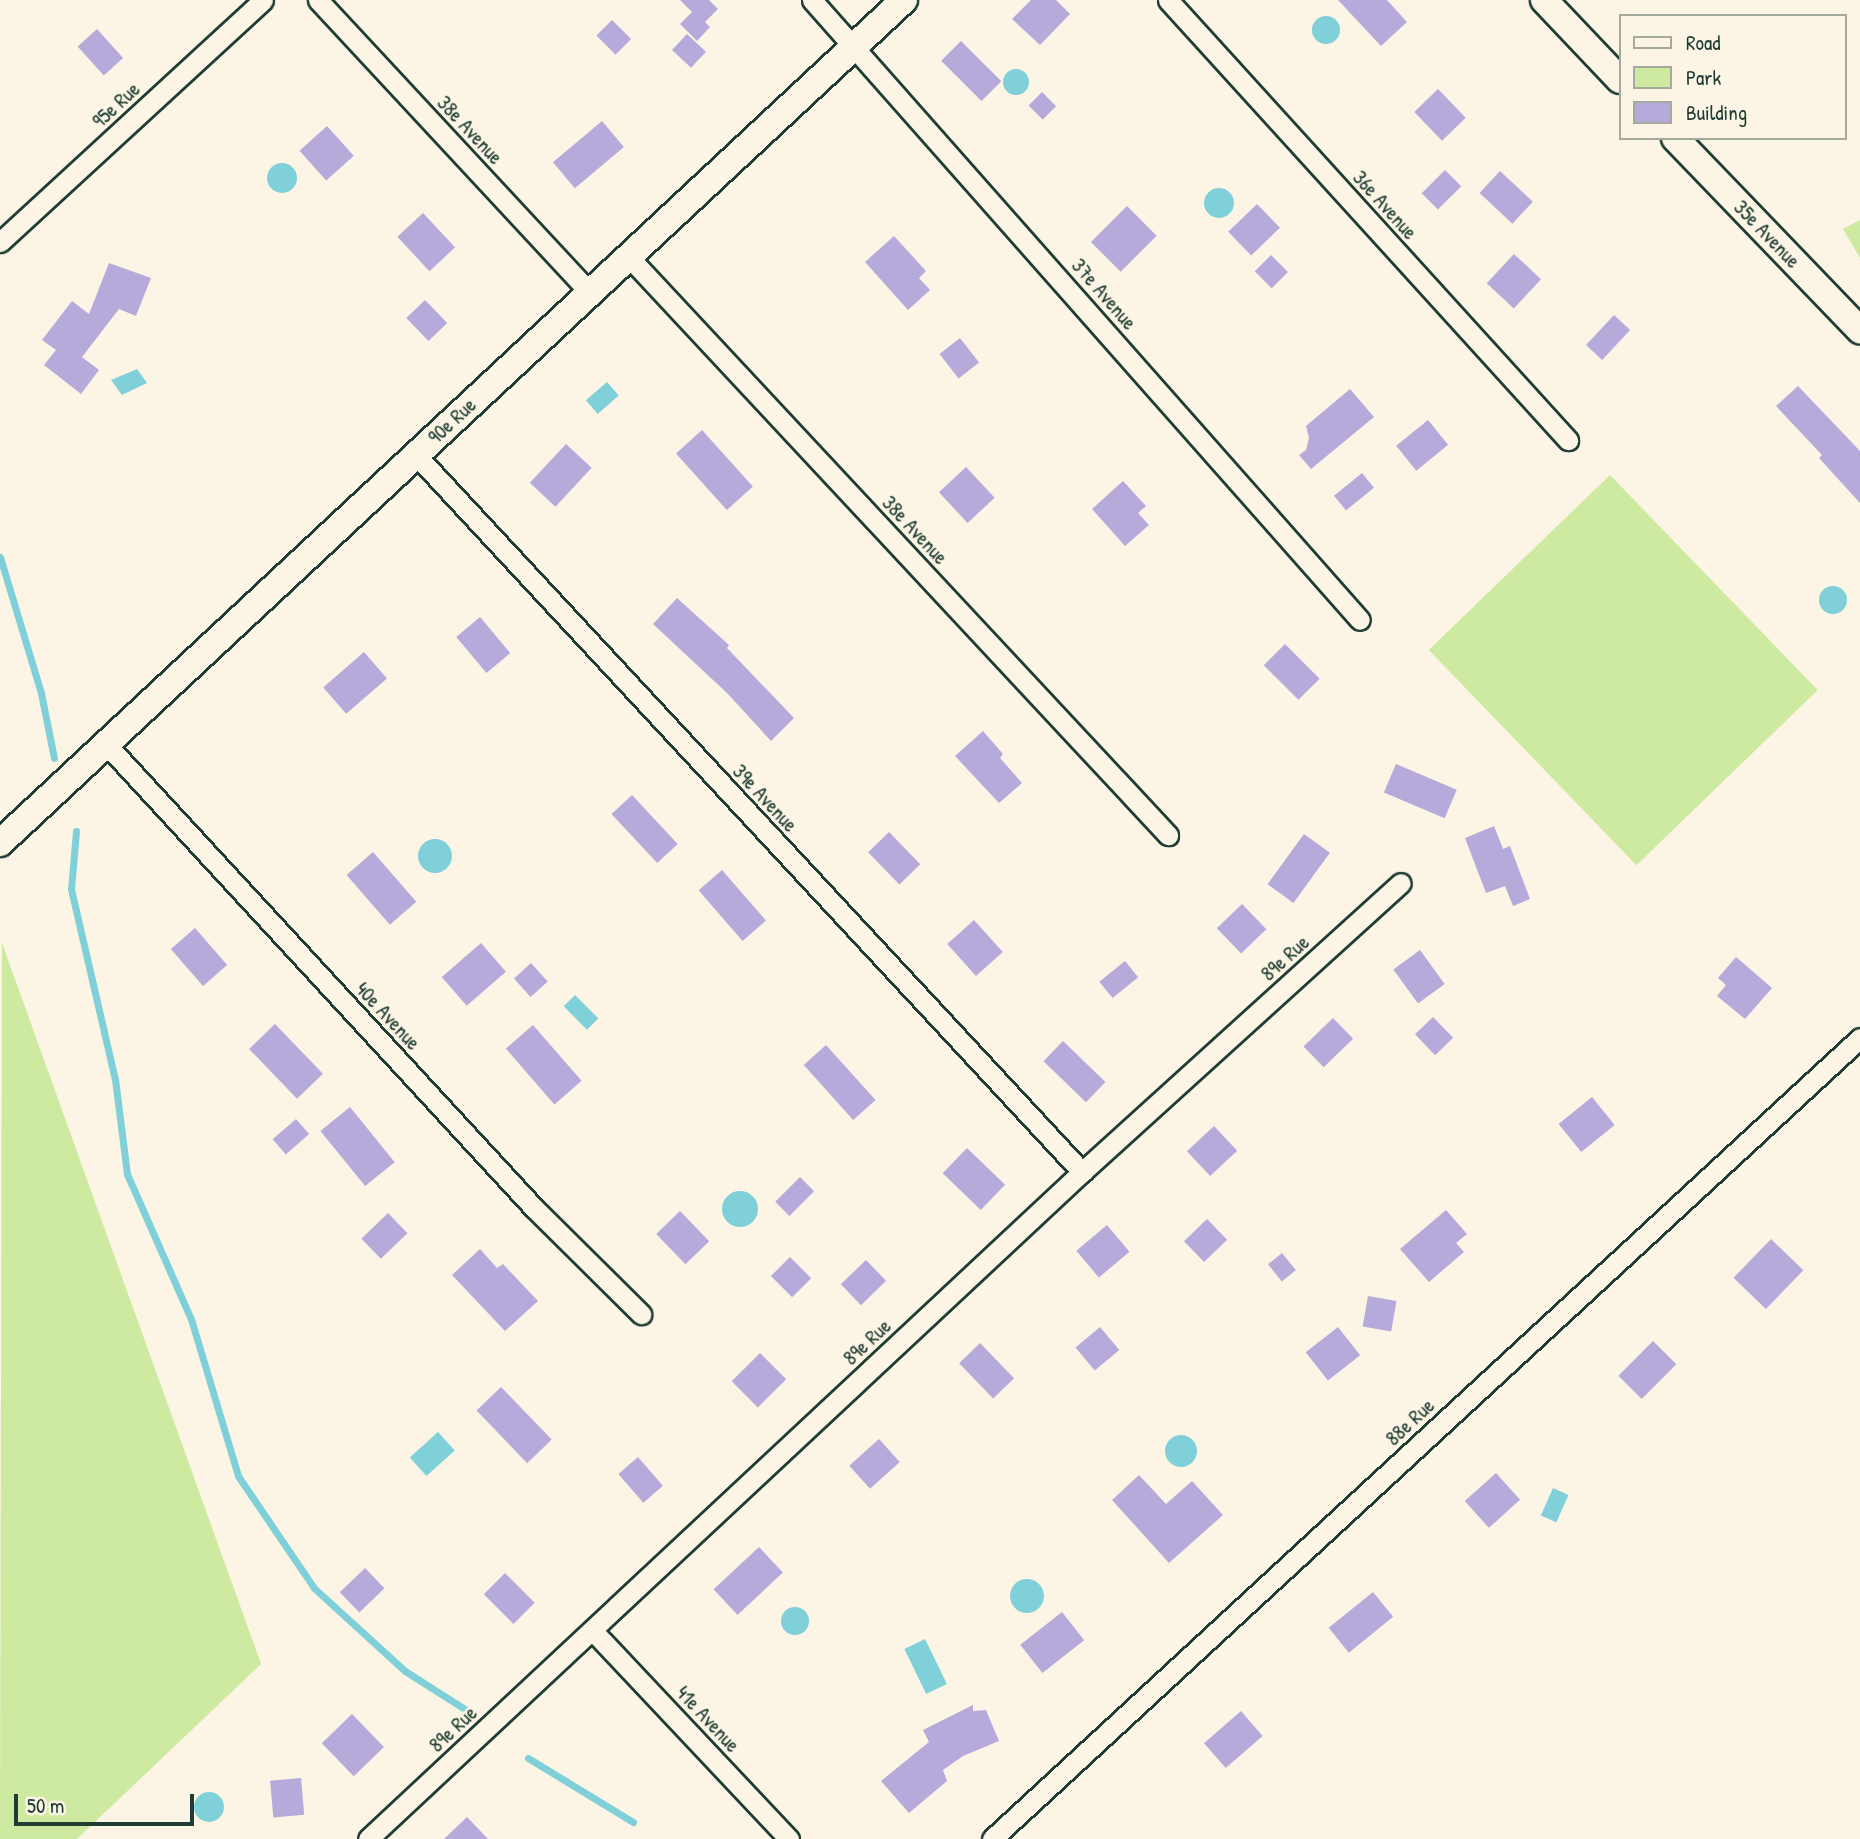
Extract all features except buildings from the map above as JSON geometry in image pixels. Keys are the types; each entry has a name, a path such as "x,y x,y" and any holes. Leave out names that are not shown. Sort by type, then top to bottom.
{"street":[{"name":"95e Rue","path":"0,242 263,0"},
{"name":"38e Avenue","path":"318,0 589,292"},
{"name":"37e Avenue","path":"812,0 1360,620"},
{"name":"90e Rue","path":"0,843 904,0"},
{"name":"36e Avenue","path":"1168,0 1568,440"},
{"path":"1544,0 1618,78"},
{"name":"35e Avenue","path":"1677,140 1860,330"},
{"name":"38e Avenue","path":"628,256 1168,835"},
{"name":"39e Avenue","path":"416,455 1082,1172"},
{"name":"40e Avenue","path":"106,744 534,1208 641,1314"},
{"name":"89e Rue","path":"368,1839 1082,1172 1401,883"},
{"name":"88e Rue","path":"992,1839 1860,1038"},
{"name":"41e Avenue","path":"593,1631 789,1839"}],"green space":[{"path":"1860,220 1860,258 1843,229"},
{"path":"1610,475 1818,690 1636,865 1429,650"},
{"path":"2,943 261,1664 77,1839 0,1839"}],"water":[{"path":"1326,16 1336,20 1340,30 1336,40 1326,44 1316,40 1312,30 1316,20"},
{"path":"1016,69 1025,73 1029,82 1025,91 1016,95 1007,91 1003,82 1007,73"},
{"path":"282,163 293,167 297,178 293,189 282,193 271,189 267,178 271,167"},
{"path":"1219,188 1225,189 1233,197 1233,209 1225,217 1219,218 1213,217 1205,209 1204,203 1205,197 1213,189"},
{"path":"137,369 147,383 122,395 111,380"},
{"path":"607,382 619,396 598,414 586,400"},
{"path":"1833,586 1843,590 1847,600 1843,610 1833,614 1823,610 1819,600 1823,590"},
{"path":"435,839 447,844 452,856 447,868 435,873 423,868 418,856 423,844"},
{"path":"575,995 598,1018 587,1030 564,1006"},
{"path":"740,1191 753,1196 758,1209 753,1222 740,1227 727,1222 722,1209 727,1196"},
{"path":"438,1432 455,1451 426,1476 410,1457"},
{"path":"1181,1435 1193,1439 1197,1451 1193,1463 1181,1467 1169,1463 1165,1451 1169,1439"},
{"path":"1553,1488 1569,1495 1556,1522 1541,1515"},
{"path":"1027,1579 1039,1584 1044,1596 1039,1608 1027,1613 1015,1608 1010,1596 1015,1584"},
{"path":"795,1607 805,1611 809,1621 805,1631 795,1635 785,1631 781,1621 785,1611"},
{"path":"925,1639 947,1684 926,1694 904,1649"},
{"path":"209,1792 220,1796 224,1807 220,1818 209,1822 198,1818 194,1807 198,1796"}],"waterway":[{"path":"0,557 41,693 54,758"},
{"path":"76,831 71,889 115,1079 127,1174 191,1319 238,1476 314,1588 405,1671 471,1713"},
{"path":"528,1758 633,1822"}]}
